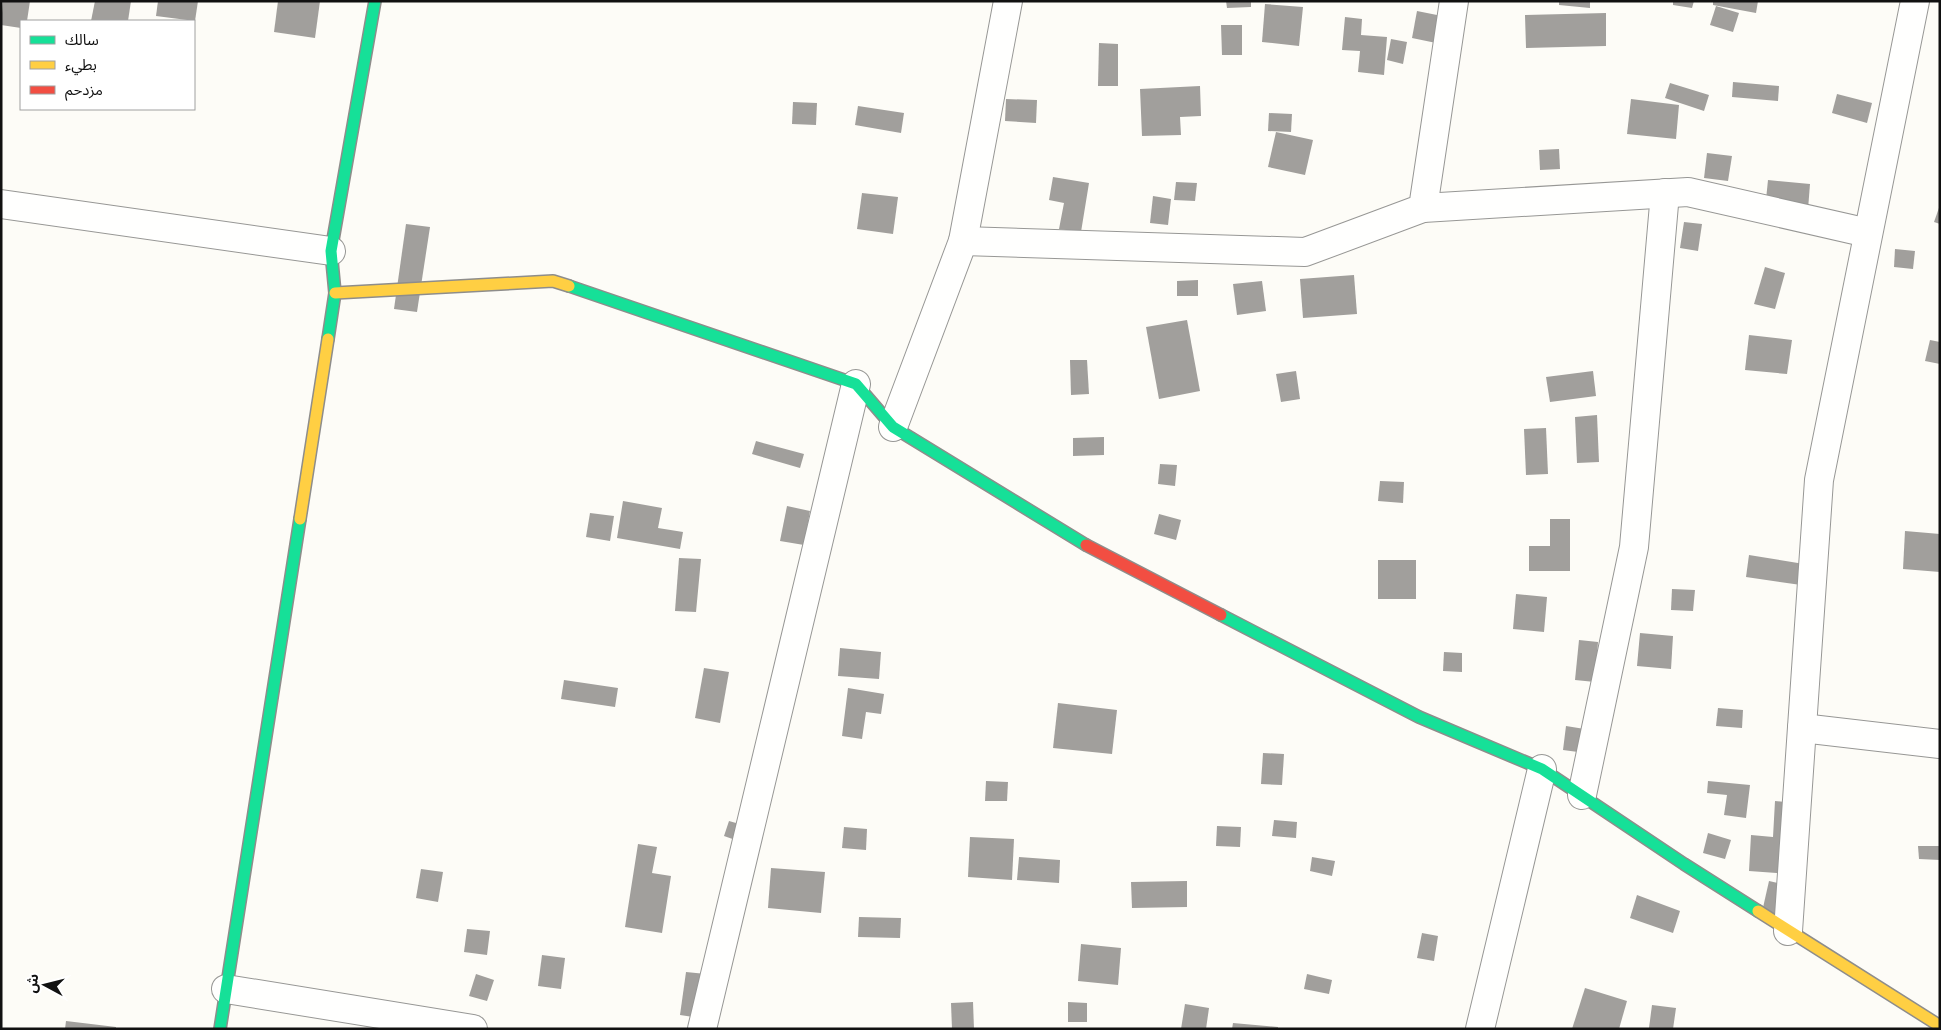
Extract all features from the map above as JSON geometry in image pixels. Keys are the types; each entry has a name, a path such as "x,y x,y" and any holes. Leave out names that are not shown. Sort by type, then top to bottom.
{"street":[{"path":"220,1029 335,293 331,251 375,1"},
{"path":"893,427 963,241 1008,1"},
{"path":"1423,208 1454,1"},
{"path":"1788,931 1819,480 1915,1"},
{"path":"963,241 1305,252 1423,208 1688,192 1868,233"},
{"path":"1582,795 1634,547 1665,193"},
{"path":"1,204 331,251"},
{"path":"335,293 553,281 856,384 893,427 1087,546 1419,717 1542,769 1684,864 1940,1026"},
{"path":"702,1029 856,384"},
{"path":"1802,728 1940,744"},
{"path":"1480,1029 1542,769"},
{"path":"226,989 473,1029"}],"building":[{"path":"3,1 30,1 27,20 20,20 20,28 1,25"},
{"path":"95,1 131,1 128,20 91,20"},
{"path":"158,1 198,1 195,21 156,16"},
{"path":"278,1 320,1 315,38 274,32"},
{"path":"1226,1 1251,1 1251,7 1227,8"},
{"path":"1559,1 1590,1 1590,8 1559,5"},
{"path":"1673,1 1694,1 1692,8 1673,5"},
{"path":"1713,1 1758,1 1756,13 1713,5"},
{"path":"1265,4 1303,7 1299,46 1262,42"},
{"path":"1716,6 1739,13 1733,32 1710,25"},
{"path":"1417,11 1447,17 1441,44 1412,38"},
{"path":"1606,13 1606,46 1526,48 1525,15"},
{"path":"1345,17 1362,19 1361,35 1387,37 1384,75 1358,72 1360,51 1342,50"},
{"path":"1221,25 1242,25 1242,55 1222,55"},
{"path":"1391,39 1407,42 1403,64 1387,60"},
{"path":"1099,43 1118,44 1118,86 1098,86"},
{"path":"1733,82 1779,86 1778,101 1732,97"},
{"path":"1670,83 1709,95 1704,111 1665,98"},
{"path":"1200,86 1201,116 1180,117 1181,135 1142,136 1140,89"},
{"path":"1837,94 1872,103 1867,123 1832,113"},
{"path":"1006,99 1037,100 1036,123 1005,121"},
{"path":"1631,99 1679,105 1676,139 1627,134"},
{"path":"793,102 817,103 816,125 792,124"},
{"path":"858,106 904,113 901,133 855,125"},
{"path":"1269,113 1292,114 1291,132 1268,131"},
{"path":"1276,132 1313,140 1305,175 1268,167"},
{"path":"1559,149 1560,169 1540,170 1539,150"},
{"path":"1707,153 1732,156 1728,181 1704,178"},
{"path":"1053,177 1089,183 1081,232 1059,229 1064,203 1049,200"},
{"path":"1768,180 1810,184 1807,222 1764,219"},
{"path":"1176,182 1197,183 1195,201 1174,200"},
{"path":"862,193 898,197 893,234 857,229"},
{"path":"1153,196 1171,199 1168,225 1150,223"},
{"path":"1940,205 1940,224 1934,222"},
{"path":"1684,222 1702,224 1698,251 1680,248"},
{"path":"406,224 430,227 417,312 394,309"},
{"path":"1895,249 1915,251 1913,269 1894,267"},
{"path":"1765,267 1785,273 1775,309 1754,304"},
{"path":"1354,275 1357,314 1303,318 1300,279"},
{"path":"1198,280 1198,296 1177,296 1177,281"},
{"path":"1262,281 1266,311 1237,315 1233,284"},
{"path":"1187,320 1200,391 1159,399 1146,327"},
{"path":"1749,335 1792,340 1787,374 1745,370"},
{"path":"1930,340 1940,342 1940,364 1925,361"},
{"path":"1070,360 1087,360 1089,394 1071,395"},
{"path":"1296,371 1300,399 1281,402 1276,374"},
{"path":"1593,371 1596,396 1550,402 1546,377"},
{"path":"1597,415 1599,462 1577,463 1575,417"},
{"path":"1546,428 1548,474 1526,475 1524,429"},
{"path":"1104,437 1104,455 1073,456 1073,438"},
{"path":"756,441 804,454 800,468 752,454"},
{"path":"1160,464 1177,465 1175,486 1158,484"},
{"path":"1380,481 1404,482 1403,503 1378,501"},
{"path":"623,501 662,508 658,528 683,532 680,549 617,538"},
{"path":"787,506 810,511 804,545 780,541"},
{"path":"590,513 614,516 610,541 586,537"},
{"path":"1159,514 1181,520 1176,540 1154,534"},
{"path":"1550,519 1570,519 1570,571 1529,571 1529,546 1550,546"},
{"path":"1905,531 1940,534 1940,572 1903,569"},
{"path":"1749,555 1804,564 1801,585 1746,577"},
{"path":"679,558 701,559 696,612 675,611"},
{"path":"1378,560 1416,560 1416,599 1378,599"},
{"path":"1672,589 1695,590 1693,611 1671,610"},
{"path":"1516,594 1547,597 1544,632 1513,629"},
{"path":"1640,633 1673,636 1671,669 1637,666"},
{"path":"1579,640 1598,642 1595,682 1575,680"},
{"path":"840,648 881,652 879,679 838,676"},
{"path":"1444,652 1462,653 1462,672 1443,671"},
{"path":"704,668 729,672 720,723 695,718"},
{"path":"564,680 618,688 615,707 561,699"},
{"path":"848,688 884,694 881,714 866,712 862,739 842,736"},
{"path":"1058,703 1117,710 1112,754 1053,748"},
{"path":"1718,708 1743,710 1742,728 1716,726"},
{"path":"1566,726 1597,731 1593,754 1563,750"},
{"path":"1263,753 1284,754 1282,785 1261,784"},
{"path":"986,781 1008,782 1007,801 985,801"},
{"path":"1708,781 1750,785 1746,818 1724,815 1727,795 1707,793"},
{"path":"1775,801 1795,803 1790,874 1749,871 1751,835 1773,837"},
{"path":"1274,820 1297,822 1296,838 1272,836"},
{"path":"729,821 750,827 744,843 724,836"},
{"path":"1217,826 1241,827 1240,847 1216,846"},
{"path":"844,827 867,829 866,850 842,848"},
{"path":"1708,833 1731,840 1725,859 1703,853"},
{"path":"970,837 1014,839 1012,880 968,877"},
{"path":"638,844 657,847 652,873 671,876 662,933 625,927"},
{"path":"1918,846 1940,846 1940,860 1919,859"},
{"path":"1019,857 1060,860 1059,883 1017,880"},
{"path":"1312,857 1335,861 1332,876 1310,871"},
{"path":"771,868 825,872 821,913 768,908"},
{"path":"421,869 443,872 438,902 416,898"},
{"path":"1187,881 1187,907 1132,908 1131,882"},
{"path":"1769,881 1786,885 1779,915 1762,912"},
{"path":"1637,895 1680,911 1673,933 1630,918"},
{"path":"859,917 901,918 900,938 858,937"},
{"path":"467,929 490,931 487,955 464,952"},
{"path":"1422,933 1438,936 1434,961 1417,958"},
{"path":"1081,944 1121,948 1118,985 1078,981"},
{"path":"542,955 565,958 561,989 538,986"},
{"path":"686,972 706,974 700,1018 680,1015"},
{"path":"476,974 494,980 487,1001 469,996"},
{"path":"1307,974 1332,980 1329,994 1304,989"},
{"path":"1585,988 1627,1001 1619,1029 1572,1029"},
{"path":"973,1002 974,1029 952,1029 951,1003"},
{"path":"1068,1002 1087,1003 1087,1022 1068,1022"},
{"path":"1185,1004 1209,1008 1206,1029 1181,1029"},
{"path":"1652,1005 1676,1008 1673,1029 1649,1028"},
{"path":"66,1021 116,1027 116,1029 65,1029"},
{"path":"1233,1023 1278,1027 1278,1029 1232,1029"}],"traffic: fast":[{"path":"328,339 335,293 331,251 375,1"},
{"path":"569,286 856,384 893,427 1086,545"},
{"path":"220,1029 300,519"},
{"path":"1221,615 1419,717 1542,769 1758,911"}],"traffic: slow":[{"path":"335,293 553,281 569,286"},
{"path":"300,519 328,339"},
{"path":"1758,911 1940,1026"}],"traffic: jam":[{"path":"1086,545 1221,615"}]}
